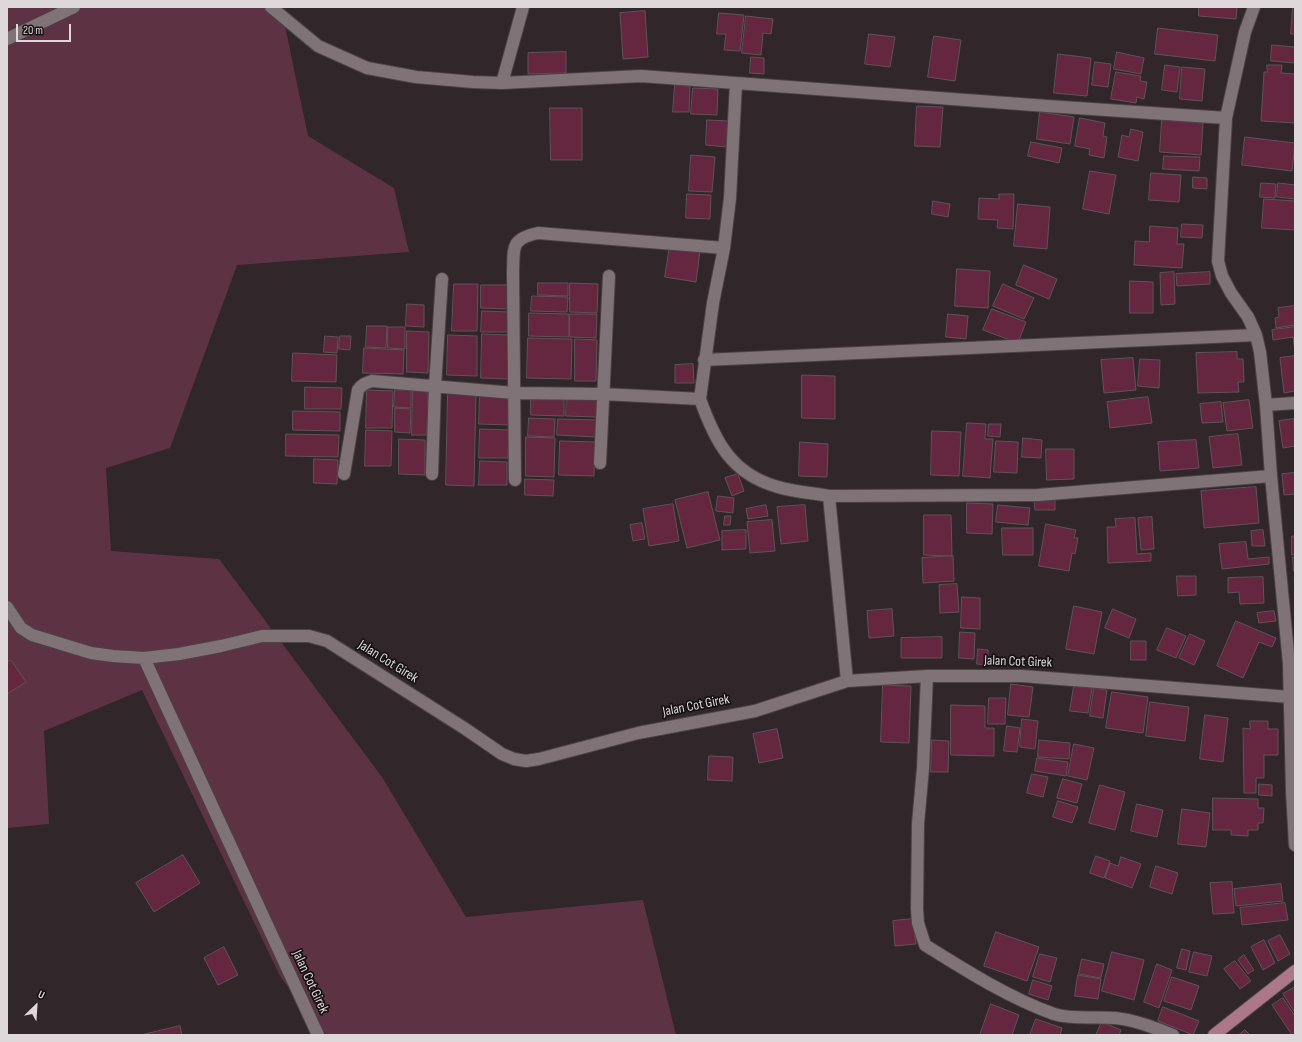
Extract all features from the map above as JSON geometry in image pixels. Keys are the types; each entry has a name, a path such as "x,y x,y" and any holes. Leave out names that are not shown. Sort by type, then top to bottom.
{"main road":[{"path":"1214,1035 1295,971"}],"street":[{"path":"7,39 74,7"},
{"path":"271,7 318,46 367,68 416,77 502,83 641,76 1226,118"},
{"path":"502,83 523,7"},
{"path":"1254,7 1245,32 1226,118 1218,261 1222,276 1231,293 1248,317 1256,335 1260,352 1266,405 1271,476 1292,664 1290,697 1292,792 1295,845"},
{"path":"736,83 732,182 724,248 704,360 700,399 709,426 718,442 735,464 753,477 778,487 830,496 1038,495 1271,476"},
{"path":"515,480 513,272 514,250 515,245 519,240 526,236 538,233 724,248"},
{"path":"600,463 609,276"},
{"path":"432,474 435,386 442,279"},
{"path":"704,360 1256,335"},
{"path":"344,474 356,397 358,390 366,382 372,381 514,393 603,394 700,399"},
{"path":"1266,405 1295,403"},
{"path":"830,496 847,681"},
{"name":"Jalan Cot Girek","path":"7,607 21,628 32,635 91,653 144,658 179,654 262,636 308,636 327,641 464,728 502,754 514,759 526,761 539,759 638,733 755,711 847,681 927,676 1022,676 1290,697"},
{"name":"Jalan Cot Girek","path":"144,658 318,1035"},
{"path":"927,676 918,824 917,909 918,924 925,945 998,988 1055,1014 1071,1017 1127,1020 1174,1035"}],"shaded area":[{"path":"7,7 281,7 308,136 394,188 409,252 237,265 170,448 106,468 111,551 219,559 382,777 466,917 643,900 676,1035 327,1035 281,978 142,690 44,731 49,824 7,828"}],"building":[{"path":"1199,7 1237,7 1236,19 1199,16"},
{"path":"1293,7 1295,7 1295,34 1291,34"},
{"path":"645,11 648,57 623,59 620,13"},
{"path":"719,13 744,15 740,51 724,50 726,34 717,34"},
{"path":"746,16 773,19 771,34 763,33 761,55 742,53"},
{"path":"1158,28 1218,35 1215,61 1155,54"},
{"path":"869,34 895,37 890,67 865,64"},
{"path":"934,36 961,40 955,81 928,77"},
{"path":"1272,45 1295,47 1295,63 1271,61"},
{"path":"566,52 566,73 528,74 528,53"},
{"path":"1117,52 1144,58 1141,74 1114,69"},
{"path":"1058,54 1091,58 1087,96 1054,93"},
{"path":"751,57 764,58 764,74 750,73"},
{"path":"1095,62 1111,64 1108,87 1092,85"},
{"path":"1165,65 1180,67 1177,92 1162,90"},
{"path":"1267,65 1282,65 1281,73 1295,74 1295,123 1261,121 1264,72 1267,72"},
{"path":"1182,67 1205,69 1202,101 1180,99"},
{"path":"1116,72 1141,76 1140,81 1147,82 1144,99 1137,97 1136,103 1111,99"},
{"path":"675,85 690,86 689,112 673,112"},
{"path":"693,88 718,89 717,115 691,114"},
{"path":"917,106 943,107 940,147 915,146"},
{"path":"550,108 582,108 582,160 551,160"},
{"path":"1040,112 1074,117 1070,144 1037,139"},
{"path":"1080,118 1105,123 1103,136 1107,137 1104,158 1089,155 1090,149 1075,146"},
{"path":"707,120 728,121 727,147 706,145"},
{"path":"1162,120 1203,123 1201,155 1160,152"},
{"path":"1131,129 1143,132 1138,161 1118,157 1122,135 1129,137"},
{"path":"1245,137 1295,143 1292,171 1242,165"},
{"path":"1031,142 1062,148 1059,163 1028,156"},
{"path":"691,155 715,157 712,192 689,191"},
{"path":"1164,156 1200,157 1199,171 1163,169"},
{"path":"1090,171 1116,175 1109,214 1083,209"},
{"path":"1151,173 1181,175 1179,202 1149,200"},
{"path":"1193,177 1207,178 1207,189 1193,188"},
{"path":"1261,183 1276,184 1275,198 1260,197"},
{"path":"1278,183 1295,185 1295,199 1277,197"},
{"path":"687,194 711,195 710,219 686,218"},
{"path":"999,194 1014,194 1013,229 997,228 998,220 978,219 979,198 999,199"},
{"path":"1264,199 1295,201 1295,230 1262,228"},
{"path":"933,201 950,204 948,217 932,214"},
{"path":"1018,204 1050,207 1047,249 1014,246"},
{"path":"1182,224 1203,225 1202,238 1181,237"},
{"path":"1150,226 1178,228 1177,244 1184,244 1182,268 1134,265 1135,241 1149,242"},
{"path":"670,246 700,251 696,282 665,277"},
{"path":"1024,265 1057,279 1049,299 1016,285"},
{"path":"957,269 990,271 988,308 955,306"},
{"path":"1174,272 1175,304 1161,305 1160,273"},
{"path":"1210,272 1210,284 1177,286 1176,274"},
{"path":"1130,281 1153,282 1153,313 1130,313"},
{"path":"538,283 568,283 568,296 538,295"},
{"path":"570,283 598,284 597,313 570,312"},
{"path":"454,284 478,284 477,331 452,331"},
{"path":"1003,284 1034,298 1024,319 993,306"},
{"path":"481,285 509,285 508,309 481,308"},
{"path":"532,296 568,297 567,312 531,311"},
{"path":"407,304 424,305 424,327 406,326"},
{"path":"1295,306 1295,325 1276,328 1275,318 1279,317 1278,308"},
{"path":"992,309 1026,322 1018,343 983,330"},
{"path":"482,311 510,312 510,332 481,332"},
{"path":"529,313 569,314 569,337 529,336"},
{"path":"570,314 597,314 596,338 570,337"},
{"path":"948,314 968,316 966,339 946,337"},
{"path":"367,326 387,326 386,348 366,347"},
{"path":"388,327 405,327 405,349 388,348"},
{"path":"1295,327 1295,352 1293,337 1273,340 1272,330"},
{"path":"407,331 429,332 428,373 407,372"},
{"path":"482,334 510,335 509,379 481,378"},
{"path":"448,335 477,336 477,376 447,375"},
{"path":"325,336 338,337 337,353 324,352"},
{"path":"340,336 351,336 350,350 339,349"},
{"path":"528,338 572,339 571,379 527,378"},
{"path":"575,339 597,340 596,381 575,381"},
{"path":"364,348 404,350 403,374 363,373"},
{"path":"1237,352 1237,359 1243,359 1244,382 1238,382 1239,392 1198,393 1196,353"},
{"path":"293,353 337,355 336,382 292,381"},
{"path":"1295,356 1295,391 1284,393 1280,358"},
{"path":"1133,358 1136,390 1104,393 1101,360"},
{"path":"1140,359 1160,360 1159,388 1138,386"},
{"path":"693,364 694,383 675,383 675,365"},
{"path":"802,375 835,376 835,419 802,418"},
{"path":"305,387 342,388 341,409 305,409"},
{"path":"367,390 393,391 392,428 366,428"},
{"path":"395,390 411,390 411,408 394,407"},
{"path":"413,390 428,391 427,435 412,435"},
{"path":"448,393 476,394 474,486 446,485"},
{"path":"480,395 510,396 510,425 479,424"},
{"path":"531,395 564,396 564,416 531,415"},
{"path":"567,395 598,396 597,417 566,416"},
{"path":"1148,397 1152,423 1110,428 1107,402"},
{"path":"1249,400 1253,428 1227,431 1223,403"},
{"path":"1221,402 1223,422 1202,423 1200,404"},
{"path":"395,408 411,409 410,433 395,432"},
{"path":"293,411 340,412 340,431 293,430"},
{"path":"529,418 555,419 554,437 528,436"},
{"path":"558,419 596,420 595,437 557,435"},
{"path":"1294,419 1295,446 1283,448 1279,421"},
{"path":"967,423 986,424 985,439 993,439 990,478 963,476"},
{"path":"989,424 1001,424 1000,437 988,436"},
{"path":"480,429 509,430 508,458 479,458"},
{"path":"366,430 392,431 391,466 365,466"},
{"path":"932,431 961,432 959,476 931,475"},
{"path":"286,434 339,435 338,457 286,456"},
{"path":"1238,434 1242,465 1213,468 1209,437"},
{"path":"526,437 555,438 554,477 526,476"},
{"path":"1023,438 1042,440 1041,458 1022,457"},
{"path":"399,439 425,440 425,475 399,474"},
{"path":"1196,440 1199,468 1160,471 1158,442"},
{"path":"560,441 595,442 594,476 559,475"},
{"path":"996,441 1018,442 1017,473 994,472"},
{"path":"800,442 828,444 827,477 799,476"},
{"path":"1046,449 1074,449 1074,479 1047,480"},
{"path":"314,459 338,460 337,484 314,483"},
{"path":"480,461 507,462 507,485 479,485"},
{"path":"1295,473 1295,494 1284,495 1282,474"},
{"path":"738,474 744,491 732,496 725,478"},
{"path":"525,479 554,480 553,496 525,495"},
{"path":"1256,487 1259,523 1204,528 1201,491"},
{"path":"708,492 720,540 687,548 675,500"},
{"path":"718,496 734,498 733,513 716,511"},
{"path":"1055,499 1055,510 1035,510 1034,500"},
{"path":"967,503 993,504 992,534 967,533"},
{"path":"673,504 679,541 649,546 643,509"},
{"path":"766,505 768,516 748,519 746,509"},
{"path":"805,505 808,541 781,544 777,507"},
{"path":"998,505 1030,508 1028,525 996,522"},
{"path":"924,515 951,515 952,556 924,555"},
{"path":"725,516 731,516 730,525 724,525"},
{"path":"1152,517 1154,549 1141,550 1138,518"},
{"path":"1135,518 1137,554 1151,553 1151,561 1108,563 1107,527 1116,527 1115,519"},
{"path":"772,520 775,551 750,553 747,522"},
{"path":"642,523 645,539 633,541 630,525"},
{"path":"1046,524 1076,530 1074,538 1078,538 1075,554 1072,553 1069,571 1039,566"},
{"path":"1002,528 1033,528 1033,555 1003,555"},
{"path":"746,530 746,549 722,550 722,531"},
{"path":"1263,530 1265,546 1252,546 1251,531"},
{"path":"1292,536 1295,536 1295,554 1292,555"},
{"path":"1246,542 1248,559 1269,557 1269,564 1222,569 1219,544"},
{"path":"953,556 954,581 923,583 922,558"},
{"path":"1293,557 1295,557 1295,571 1294,571"},
{"path":"1177,576 1196,576 1196,595 1178,596"},
{"path":"1263,577 1264,603 1240,604 1239,592 1228,593 1228,578"},
{"path":"957,584 959,612 940,613 939,585"},
{"path":"962,597 980,598 980,629 961,628"},
{"path":"1074,606 1102,612 1094,654 1066,649"},
{"path":"892,609 894,636 869,638 867,611"},
{"path":"1113,609 1136,619 1129,638 1105,628"},
{"path":"1274,611 1276,621 1259,623 1257,613"},
{"path":"1236,621 1276,638 1272,647 1259,642 1243,678 1217,666"},
{"path":"1167,628 1186,636 1176,658 1157,650"},
{"path":"960,632 975,633 974,659 959,658"},
{"path":"1190,634 1205,641 1194,665 1179,658"},
{"path":"942,637 942,658 901,658 901,638"},
{"path":"1131,641 1146,641 1146,660 1131,660"},
{"path":"978,649 988,650 988,665 977,664"},
{"path":"11,660 26,682 7,694 7,662"},
{"path":"1011,684 1033,687 1029,717 1008,715"},
{"path":"883,685 911,686 909,743 881,742"},
{"path":"1074,686 1092,688 1088,713 1070,711"},
{"path":"1094,688 1107,690 1103,718 1090,716"},
{"path":"1112,692 1148,697 1143,733 1106,728"},
{"path":"989,698 1006,698 1005,724 988,724"},
{"path":"1150,702 1189,707 1185,741 1146,736"},
{"path":"951,705 985,706 985,728 994,728 994,756 951,755"},
{"path":"1205,715 1228,718 1223,762 1200,759"},
{"path":"1022,719 1038,721 1035,749 1020,747"},
{"path":"1250,721 1268,721 1268,729 1278,729 1278,755 1264,755 1264,778 1256,778 1256,793 1244,793 1243,728 1250,729"},
{"path":"1007,726 1020,728 1017,752 1004,751"},
{"path":"777,729 783,758 759,763 753,734"},
{"path":"932,740 949,741 948,772 931,772"},
{"path":"1039,740 1070,743 1069,759 1038,757"},
{"path":"1074,744 1094,748 1087,780 1068,776"},
{"path":"709,756 733,757 732,781 708,780"},
{"path":"1037,758 1068,762 1066,776 1035,771"},
{"path":"1032,774 1048,777 1043,797 1027,793"},
{"path":"1063,779 1082,784 1077,803 1057,798"},
{"path":"1259,784 1272,785 1272,796 1259,795"},
{"path":"1100,785 1125,792 1115,830 1089,823"},
{"path":"1213,798 1258,799 1258,808 1264,808 1263,823 1258,823 1258,830 1248,830 1248,836 1231,835 1231,830 1213,830"},
{"path":"1058,801 1078,807 1072,823 1053,817"},
{"path":"1137,804 1163,810 1157,837 1131,831"},
{"path":"1182,809 1210,813 1206,847 1178,844"},
{"path":"183,855 200,883 154,912 136,883"},
{"path":"1096,856 1110,861 1104,878 1090,873"},
{"path":"1121,857 1141,864 1132,888 1105,878 1110,863 1118,866"},
{"path":"1156,866 1178,873 1172,894 1150,887"},
{"path":"1232,882 1234,913 1213,914 1210,883"},
{"path":"1281,884 1283,901 1236,906 1234,889"},
{"path":"1285,903 1288,920 1242,925 1240,908"},
{"path":"913,919 916,944 895,946 893,921"},
{"path":"996,932 1039,947 1027,981 984,966"},
{"path":"1280,935 1290,954 1278,961 1268,941"},
{"path":"1264,940 1275,963 1263,970 1251,947"},
{"path":"224,947 238,975 218,985 204,958"},
{"path":"1182,949 1190,951 1186,970 1177,968"},
{"path":"1112,952 1144,960 1134,1000 1102,991"},
{"path":"1194,952 1212,956 1207,976 1189,972"},
{"path":"1040,954 1057,958 1050,982 1033,977"},
{"path":"1244,955 1254,970 1248,974 1238,960"},
{"path":"1082,959 1104,964 1101,978 1079,974"},
{"path":"1235,961 1251,981 1240,989 1224,969"},
{"path":"1157,964 1172,970 1159,1008 1144,1002"},
{"path":"1078,975 1101,979 1098,999 1075,996"},
{"path":"1172,977 1199,986 1191,1010 1164,1001"},
{"path":"1033,980 1052,986 1048,1000 1029,994"},
{"path":"1295,987 1295,1013 1283,994"},
{"path":"1283,998 1295,1016 1295,1035 1292,1035 1272,1005"},
{"path":"991,1004 1019,1015 1012,1035 980,1035"},
{"path":"1163,1007 1199,1021 1193,1035 1158,1021"},
{"path":"1036,1019 1062,1028 1060,1035 1030,1035"},
{"path":"1102,1022 1121,1030 1119,1035 1096,1035"},
{"path":"180,1026 182,1035 141,1035"},
{"path":"1245,1030 1250,1035 1239,1035"}]}
